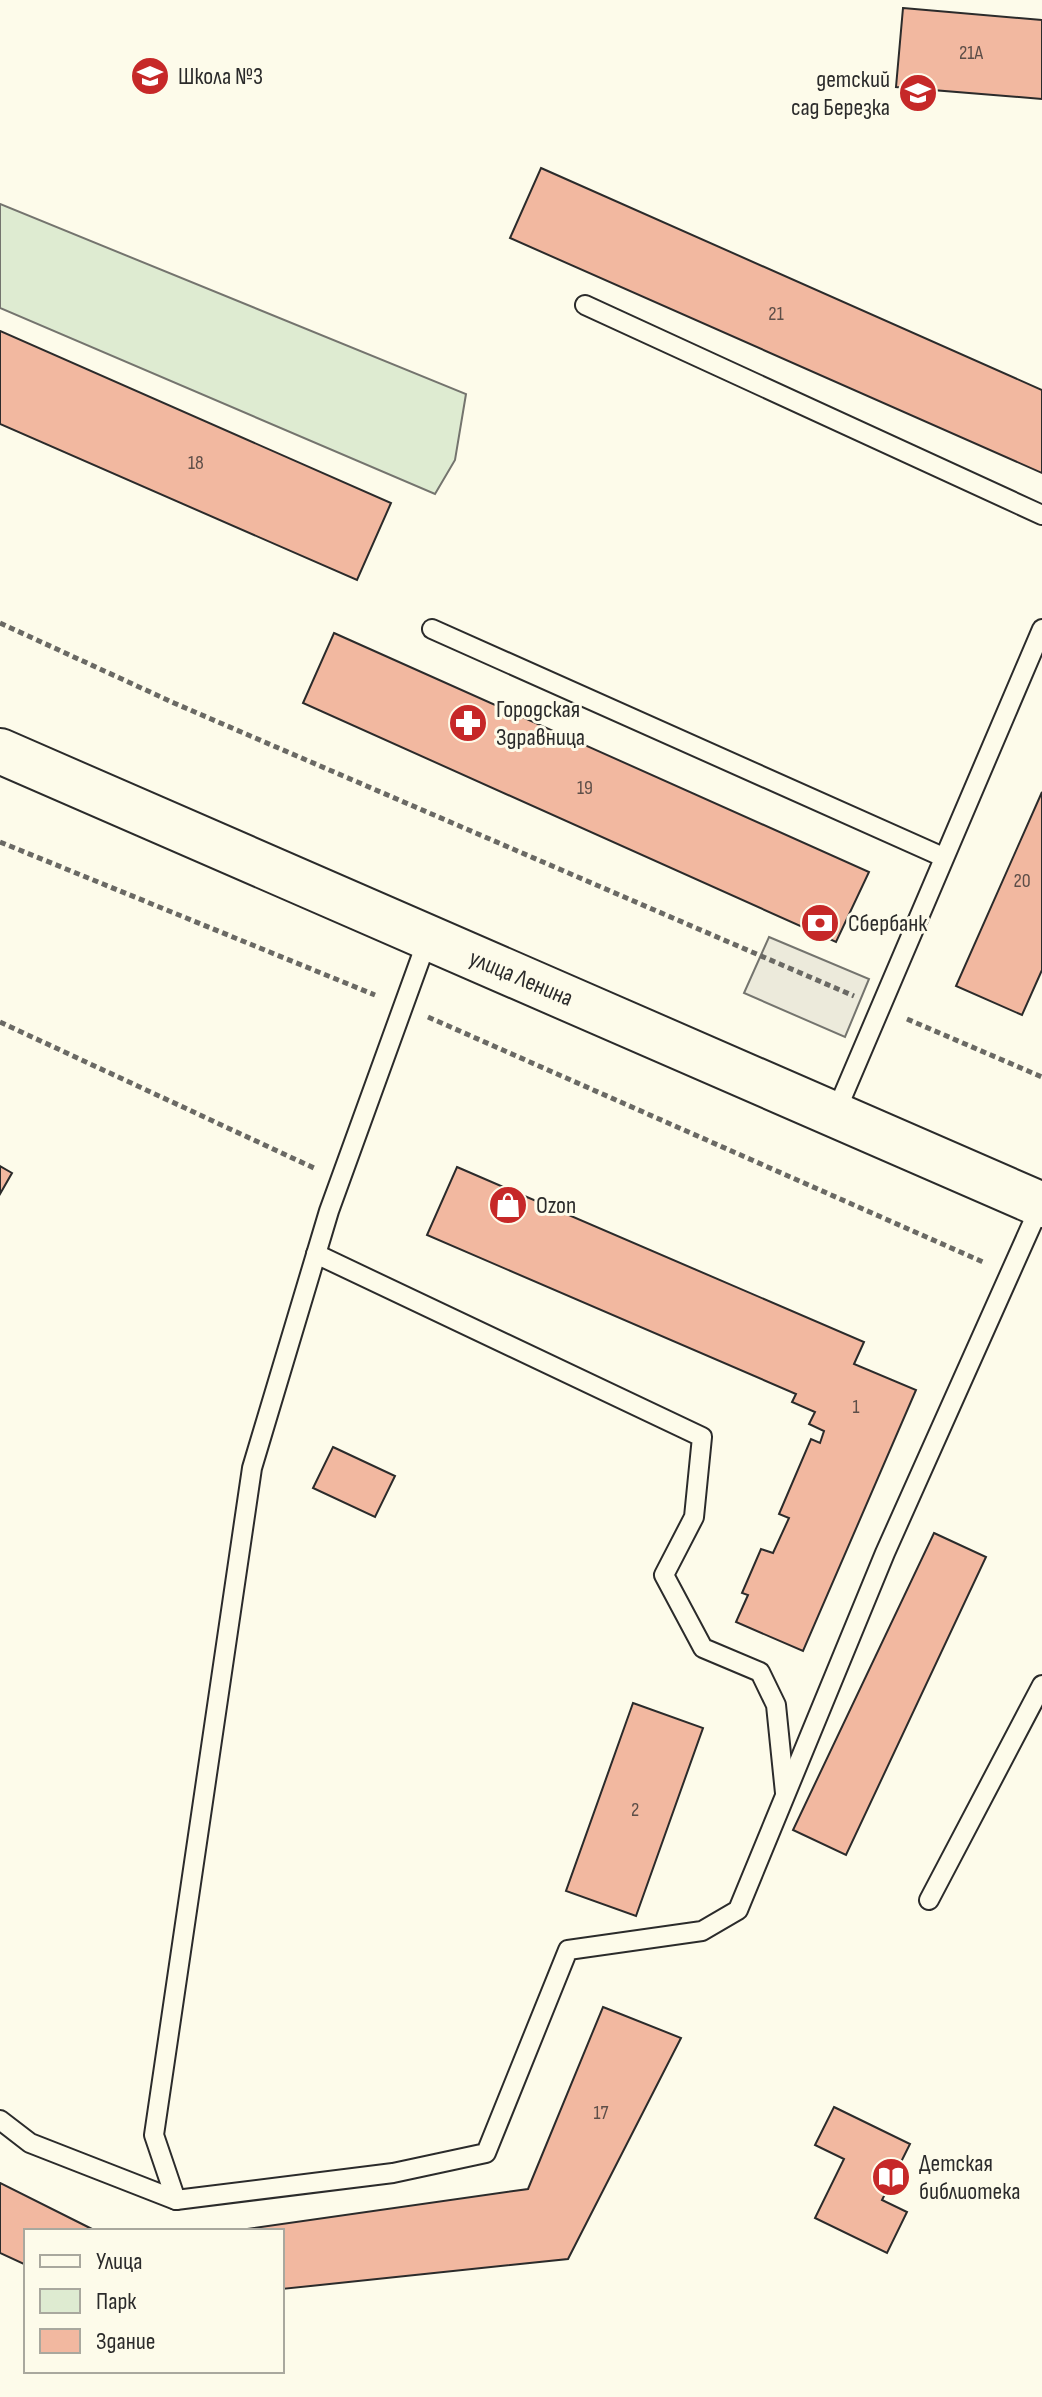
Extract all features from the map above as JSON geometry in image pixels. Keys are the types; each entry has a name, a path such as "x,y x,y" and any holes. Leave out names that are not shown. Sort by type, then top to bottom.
{"street":[{"name":"улица Ленина","path":"0,752 1041,1205"}],"lane":[{"path":"585,305 1042,515"},
{"path":"432,629 943,857"},
{"path":"835,1114 1042,629"},
{"path":"176,2200 154,2135 249,1484 340,1180 428,938"},
{"path":"0,2120 30,2143 176,2200 393,2173 486,2153 568,1950 702,1931 738,1910 885,1553 1041,1205"},
{"path":"316,1254 702,1437 694,1517 664,1575 703,1648 760,1672 776,1705 785,1795"},
{"path":"929,1900 1042,1685"}],"path":[{"path":"0,623 174,703 1042,1077"},
{"path":"0,842 403,1006 1010,1273"},
{"path":"0,1022 340,1180"}],"green space":[{"path":"0,204 466,394 455,460 435,494 0,308"}],"shaded area":[{"path":"769,937 869,979 845,1037 744,993"}],"building":[{"path":"903,8 1042,20 1042,99 896,87"},
{"path":"541,168 1042,390 1042,473 510,238"},
{"path":"0,331 391,503 357,580 0,424"},
{"path":"334,633 869,872 836,942 303,703"},
{"path":"1042,792 1042,970 1022,1015 956,986"},
{"path":"0,1166 12,1173 0,1194"},
{"path":"457,1167 864,1342 854,1364 916,1390 803,1651 736,1622 748,1595 742,1593 761,1549 773,1553 789,1518 779,1514 811,1439 820,1443 824,1431 809,1424 815,1412 792,1402 796,1394 427,1235"},
{"path":"333,1447 395,1476 375,1517 313,1488"},
{"path":"934,1533 986,1557 846,1855 793,1830"},
{"path":"633,1703 703,1728 636,1916 566,1891"},
{"path":"603,2007 681,2038 568,2259 284,2289 284,2229 247,2229 528,2189"},
{"path":"834,2107 910,2144 882,2200 907,2212 887,2253 815,2218 844,2159 815,2145"},
{"path":"0,2183 92,2229 24,2229 24,2264 0,2253"}],"place":[{"name":"Школа №3","path":"150,76"},
{"name":"детский сад Березка","path":"918,93"},
{"name":"Городская Здравница","path":"468,723"},
{"name":"Сбербанк","path":"820,923"},
{"name":"Ozon","path":"508,1205"},
{"name":"Детская библиотека","path":"891,2177"}]}
